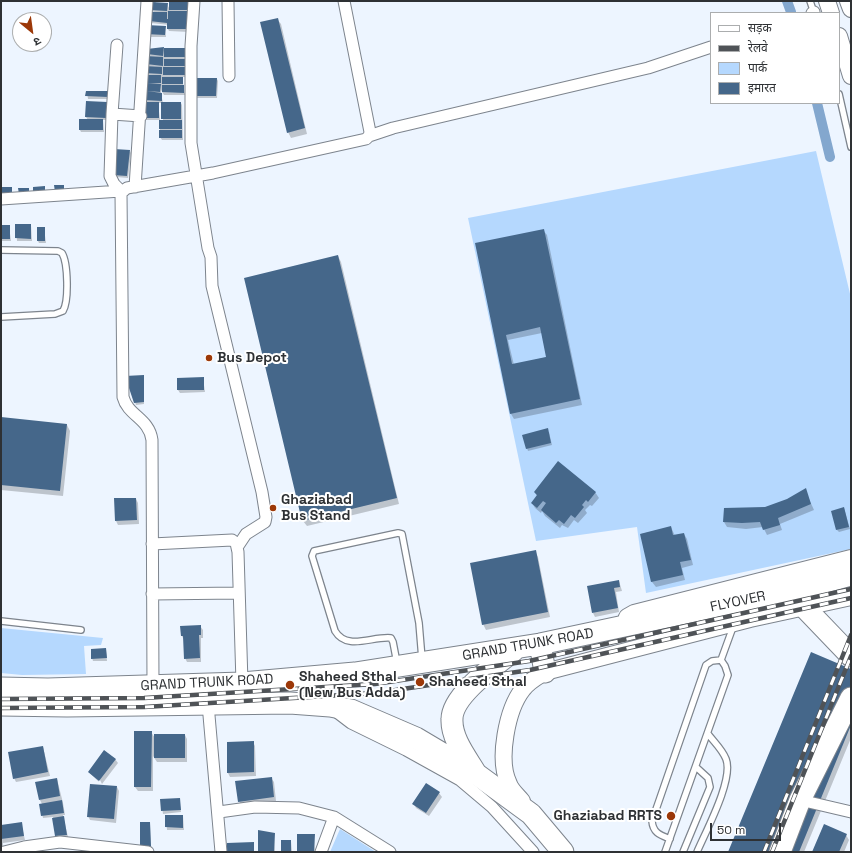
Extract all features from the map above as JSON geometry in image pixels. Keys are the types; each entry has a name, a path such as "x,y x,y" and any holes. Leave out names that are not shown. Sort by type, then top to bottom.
{"highway":[{"name":"FLYOVER","path":"629,626 807,587 851,575"},
{"path":"804,607 851,656"},
{"name":"GRAND TRUNK ROAD","path":"2,697 153,686 242,683 355,673 423,664 540,644 629,626"},
{"path":"540,644 545,672"},
{"path":"475,773 458,744 451,719 454,706 468,690 518,647"},
{"name":"GRAND TRUNK ROAD","path":"2,697 67,706 290,702 330,706 365,715 416,738 475,773 531,814 563,852"},
{"path":"780,852 800,800 851,698"}],"main road":[{"path":"826,1 831,12"},
{"path":"848,1 851,9"},
{"path":"840,39 851,76"},
{"path":"629,626 627,617 634,612 851,558"},
{"path":"531,814 509,784 505,771 505,749 509,717 518,696 528,683 545,672 735,623 851,597"}],"street":[{"path":"136,187 147,1"},
{"path":"194,1 191,126 195,176 208,248 211,256 212,286 262,492 266,517 265,522 246,534 238,546 242,683"},
{"path":"228,1 230,76"},
{"path":"344,1 369,136"},
{"path":"117,45 112,114 110,176 114,184 121,190 123,397 125,404 145,422 151,432 153,686"},
{"path":"1,199 121,190 362,141 369,136 393,128 648,68 710,47"},
{"path":"112,114 141,116"},
{"path":"152,544 232,540 238,546"},
{"path":"152,594 239,593"},
{"path":"208,704 222,852"},
{"path":"330,706 351,724 406,750 460,780 492,807 533,852"},
{"path":"800,800 851,812"},
{"path":"219,812 272,806 299,808 334,817 390,852"},
{"path":"321,852 334,817"},
{"path":"4,852 24,847 60,842 148,852"}],"lane":[{"path":"810,1 813,12"},
{"path":"840,98 851,147"},
{"path":"1,250 58,251 62,253 66,264 65,303 63,311 55,314 1,317"},
{"path":"398,667 391,638 346,641 338,636 335,631 312,556 314,551 398,533 402,534 419,623 423,664"},
{"path":"1,621 81,630"},
{"path":"721,660 735,623"},
{"path":"665,852 728,675 721,660"},
{"path":"670,839 657,834 653,828 652,821 706,665 712,661 721,660"},
{"path":"697,852 726,784 728,771 726,760 721,749 708,734"},
{"path":"683,852 710,787 708,778 696,767"}],"green space":[{"path":"816,151 851,298 851,549 646,593 637,527 536,541 468,218"},
{"path":"1,628 103,638 101,645 84,646 86,674 22,675 1,673"},
{"path":"340,829 376,852 330,852"}],"building":[{"path":"152,2 168,3 167,11 150,10"},
{"path":"169,2 189,2 189,10 169,10"},
{"path":"168,11 191,11 191,19 168,19"},
{"path":"150,12 167,12 167,19 188,19 188,29 167,29 167,23 149,21"},
{"path":"278,18 305,128 287,133 260,22"},
{"path":"146,25 166,26 165,35 145,34"},
{"path":"164,47 163,56 147,54 147,49"},
{"path":"164,48 188,48 188,57 164,57"},
{"path":"145,56 163,57 163,66 146,64"},
{"path":"164,59 186,59 186,66 164,66"},
{"path":"144,66 162,67 162,74 144,73"},
{"path":"163,67 185,67 185,75 163,75"},
{"path":"144,75 161,75 161,83 148,83 161,84 160,92 147,91 162,93 162,101 144,100"},
{"path":"162,77 183,77 183,84 162,84"},
{"path":"195,78 217,78 216,96 194,96"},
{"path":"162,85 184,85 184,93 162,92"},
{"path":"86,91 109,91 108,97 85,96"},
{"path":"86,101 107,102 106,118 85,117"},
{"path":"145,102 159,102 159,118 144,118"},
{"path":"161,102 181,102 181,119 161,119"},
{"path":"79,119 103,119 103,130 79,130"},
{"path":"159,120 182,120 182,129 159,129"},
{"path":"159,130 182,130 182,138 159,138"},
{"path":"114,149 130,150 127,176 113,175"},
{"path":"54,185 64,185 64,192 55,192"},
{"path":"45,186 45,193 33,193 33,187"},
{"path":"1,187 12,187 12,195 1,196"},
{"path":"18,188 29,188 29,194 19,194"},
{"path":"15,224 31,224 31,239 15,238"},
{"path":"1,225 10,225 10,239 1,239"},
{"path":"37,227 45,227 45,241 37,241"},
{"path":"544,229 580,399 510,414 475,243","holes":["540,327 546,357 512,364 506,335"]},
{"path":"338,255 397,498 302,521 244,278"},
{"path":"144,375 144,402 134,403 125,376"},
{"path":"204,377 204,390 177,390 177,378"},
{"path":"1,417 67,424 60,491 1,485"},
{"path":"548,428 551,443 526,449 522,435"},
{"path":"558,461 596,492 588,502 586,500 582,505 584,507 575,518 571,515 564,524 559,520 556,523 541,510 546,503 543,501 537,508 531,503 537,495 534,492"},
{"path":"806,488 811,504 778,518 780,525 763,530 760,522 723,522 724,508 765,507 787,499"},
{"path":"114,498 136,498 137,520 115,521"},
{"path":"844,507 849,527 836,530 831,511"},
{"path":"671,526 673,535 684,533 691,560 680,562 683,575 651,582 640,534"},
{"path":"536,550 548,612 482,625 470,563"},
{"path":"619,580 620,587 614,588 618,608 592,613 587,586"},
{"path":"201,625 201,635 199,635 200,658 184,659 183,636 181,636 180,626"},
{"path":"106,648 107,658 91,659 91,649"},
{"path":"811,652 851,669 851,725 799,852 728,852"},
{"path":"134,731 152,731 151,787 134,787"},
{"path":"154,734 185,734 185,758 154,758"},
{"path":"254,741 254,772 227,773 227,742"},
{"path":"43,746 48,772 13,779 8,752"},
{"path":"104,750 116,759 99,781 88,772"},
{"path":"272,777 274,797 238,802 235,781"},
{"path":"57,778 60,796 39,800 35,782"},
{"path":"426,783 440,792 426,813 412,804"},
{"path":"90,784 117,786 114,819 87,817"},
{"path":"180,798 181,810 161,811 160,799"},
{"path":"62,800 64,813 41,816 39,804"},
{"path":"165,815 183,815 183,828 165,827"},
{"path":"64,816 67,835 55,836 52,818"},
{"path":"22,822 24,836 1,839 1,825"},
{"path":"140,822 150,822 151,846 140,847"},
{"path":"824,824 847,834 839,852 812,852"},
{"path":"258,830 275,833 274,852 258,852"},
{"path":"297,834 315,834 314,852 297,852"},
{"path":"281,840 291,840 291,852 281,852"},
{"path":"254,842 254,852 227,852 227,843"}],"waterway":[{"path":"787,1 791,12"},
{"path":"817,104 830,157"}],"railway":[{"path":"1,699 144,698 375,684 529,661 851,589"},
{"path":"1,708 144,707 376,693 530,670 851,598"},
{"path":"764,852 851,635"},
{"path":"772,852 851,656"}],"place":[{"name":"Bus Depot","path":"209,358"},
{"name":"Ghaziabad Bus Stand","path":"273,508"},
{"name":"Shaheed Sthal","path":"420,682"},
{"name":"Shaheed Sthal (New Bus Adda)","path":"290,685"},
{"name":"Ghaziabad RRTS","path":"671,816"}]}
